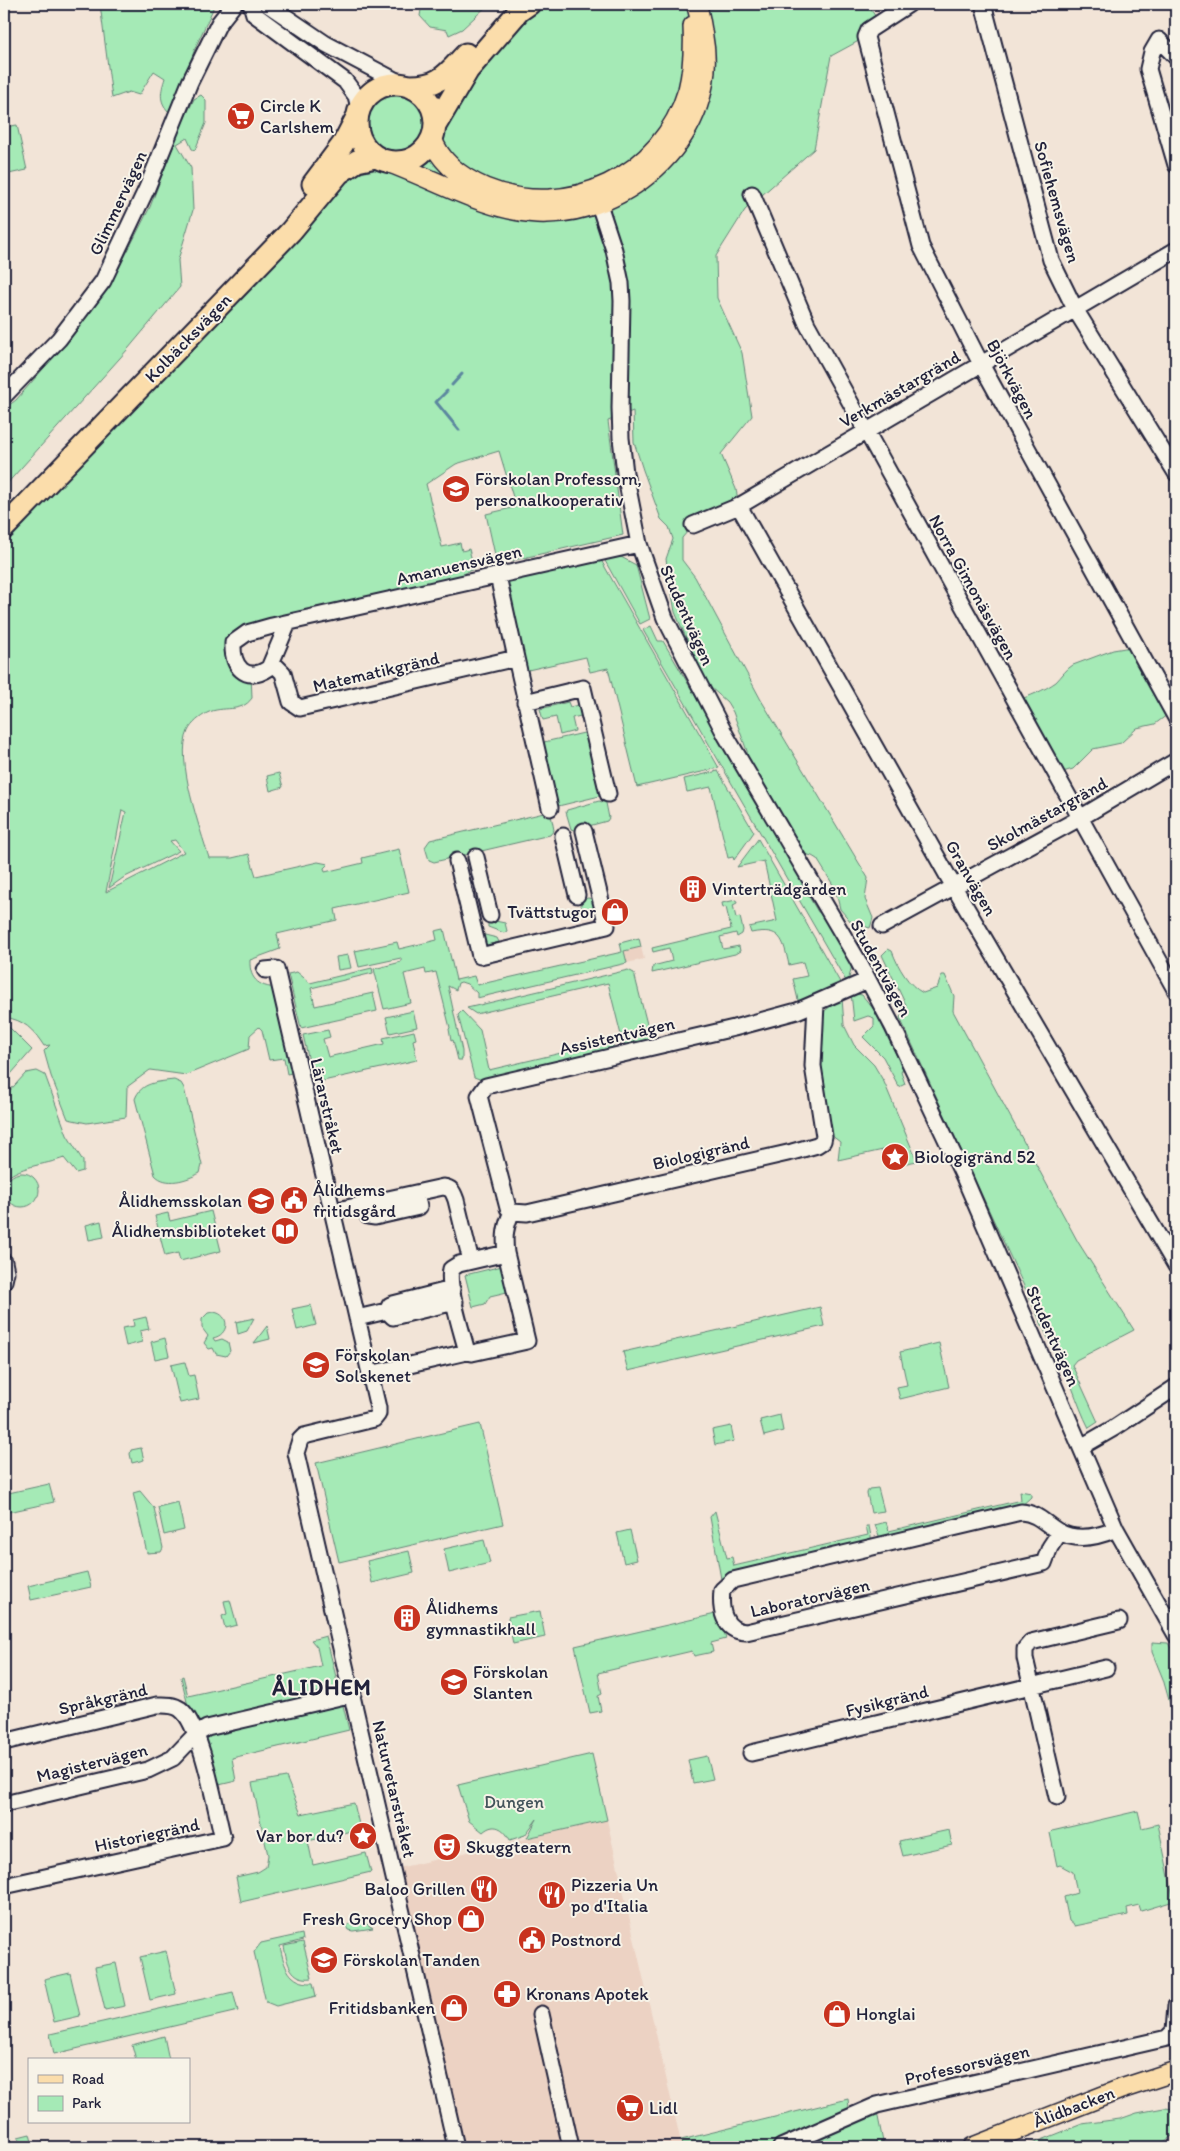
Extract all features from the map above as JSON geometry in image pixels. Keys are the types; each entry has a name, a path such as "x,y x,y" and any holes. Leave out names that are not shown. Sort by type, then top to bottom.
{"highway":[{"path":"522,6 468,70 424,151 410,160 394,163 381,159 365,148 358,135 358,113 371,92 383,86 430,85 442,79 492,26 522,6"},
{"path":"406,85 423,94 432,108 434,132"},
{"name":"Kolbäcksvägen","path":"4,508 277,225 328,165 350,131 358,113"},
{"name":"Kolbäcksvägen","path":"4,528 291,231 340,173 357,161 381,159"}],"main road":[{"path":"381,159 492,204 517,211 560,212 596,197 645,160 663,140 676,119 690,80 694,4"},
{"path":"434,132 435,148 446,162 458,174 482,187 502,194 530,199 553,200 596,197"},
{"name":"Ålidbacken","path":"973,2147 1112,2092 1176,2071"}],"street":[{"name":"Glimmervägen","path":"4,395 59,340 103,281 147,188 190,82 219,23 234,4"},
{"path":"251,4 254,14 345,81 356,96 358,113"},
{"path":"267,4 326,44 406,85"},
{"name":"Björkvägen","path":"909,4 869,30 866,37 921,246 981,364 1176,718"},
{"name":"Sofiehemsvägen","path":"982,4 1051,260 1076,309 1176,473"},
{"path":"1176,58 1159,40 1149,61 1148,69 1170,124 1176,165"},
{"name":"Norra Gimonäsvägen","path":"752,194 806,324 1176,991"},
{"name":"Studentvägen","path":"596,197 614,250 621,283 621,438 625,473 639,544 665,618 693,674 868,980 893,1028 964,1177 1116,1529 1176,1635"},
{"name":"Verkmästargränd","path":"693,525 739,506 1176,250"},
{"name":"Granvägen","path":"739,506 954,887 1176,1266"},
{"name":"Amanuensvägen","path":"272,662 263,672 251,674 244,672 233,656 233,643 238,637 247,633 288,623 639,544"},
{"path":"498,576 550,808"},
{"path":"272,662 278,643 288,623"},
{"name":"Matematikgränd","path":"272,662 283,674 291,702 300,708 516,658"},
{"path":"525,702 583,688 608,794"},
{"name":"Skolmästargränd","path":"882,926 1080,818 1176,761"},
{"path":"458,861 480,956 607,926 584,831"},
{"path":"563,836 577,895"},
{"path":"476,857 490,915"},
{"name":"Lärarstråket","path":"265,970 276,969 378,1408 378,1414 374,1419 304,1436 300,1440"},
{"name":"Assistentvägen","path":"512,1212 505,1202 479,1096 486,1086 734,1028 816,1004 868,980"},
{"name":"Biologigränd","path":"512,1212 527,1214 818,1145 823,1141 824,1136 813,1066 816,1004"},
{"path":"333,1212 443,1187 449,1188 453,1192 471,1261"},
{"path":"370,1374 467,1352 472,1353 527,1341 504,1238 506,1224 512,1212"},
{"path":"467,1352 453,1296 451,1269 459,1264 506,1253"},
{"path":"4,1262 6,1272 4,1281"},
{"path":"357,1318 387,1311 390,1305 393,1304 453,1296"},
{"path":"1081,1447 1114,1428 1176,1387"},
{"name":"Naturvetarstråket","path":"300,1440 296,1453 456,2147"},
{"name":"Laboratorvägen","path":"1060,1532 1050,1547 1044,1563 746,1632 736,1632 730,1628 722,1608 722,1590 732,1580 1021,1512 1037,1516 1060,1532 1071,1536 1092,1538 1116,1529"},
{"path":"1057,1797 1025,1649 1030,1642 1119,1621"},
{"name":"Fysikgränd","path":"751,1753 1106,1668"},
{"name":"Magistervägen","path":"4,1804 148,1770 173,1758 195,1735 216,1725 353,1694"},
{"name":"Språkgränd","path":"4,1742 158,1705 172,1705 179,1708 190,1722 195,1735"},
{"name":"Historiegränd","path":"4,1886 222,1838 200,1748 195,1735"},
{"name":"Professorsvägen","path":"781,2147 877,2105 1172,2037 1176,2006"},
{"path":"541,2014 571,2147"}],"shaded area":[{"path":"641,947 644,959 627,963 624,951"},
{"path":"607,1820 682,2147 456,2147 390,1870"}],"green space":[{"path":"100,4 212,4 213,9 196,46 178,95 169,112 162,100 165,78 154,71 139,95 129,92 112,98"},
{"path":"422,4 489,4 462,29 449,35 447,30 430,27 420,16"},
{"path":"536,4 867,4 880,23 866,37 831,56 814,149 745,210 716,256 717,298 742,353 752,416 721,454 736,489 739,506 693,525 682,538 682,560 695,577 761,700 868,878 865,899 873,918 870,928 852,923 840,909 835,888 817,859 794,851 750,776 747,751 733,712 727,702 710,687 703,677 675,612 666,559 673,539 669,527 661,519 634,442 633,411 608,421 623,535 497,564 486,514 516,507 499,451 456,464 426,484 442,547 460,543 462,551 469,549 474,569 466,572 466,583 233,643 251,674 252,698 243,706 213,711 202,716 188,731 185,744 190,794 209,858 232,858 249,854 256,876 318,862 328,864 324,868 325,872 363,863 362,858 399,849 409,892 335,909 337,920 277,934 280,949 250,960 252,973 258,982 268,987 281,988 300,1071 287,1074 284,1058 269,1060 262,1030 259,1027 250,1035 249,1049 186,1075 150,1070 127,1087 126,1117 87,1123 68,1119 51,1076 44,1051 50,1045 44,1046 32,1030 23,1023 4,1017 4,543 305,227 347,176 397,165 432,138 440,92","holes":["122,810 126,812 109,888 123,878 179,851 170,841 175,840 184,852 106,892"]},
{"path":"391,94 403,94 418,102 426,117 426,129 418,144 403,152 391,152 376,144 368,129 368,117 376,102"},
{"path":"201,95 206,100 206,123 195,150 192,149 187,138 177,144 191,168 193,210 178,260 180,287 128,349 4,487 4,409 16,400 77,330 119,268 150,207 180,128 194,99"},
{"path":"17,125 27,170 4,175 4,159 7,158 4,143 4,127"},
{"path":"597,553 719,768 637,787 608,668 590,672 586,657 528,670 516,658 498,576"},
{"path":"621,557 636,565 650,619 640,624 604,559"},
{"path":"651,626 658,641 663,641 803,879 802,885 818,912 823,913 852,965 849,978 846,981 643,630"},
{"path":"1137,646 1167,715 1155,724 1137,728 1121,743 1093,749 1073,769 1056,774 1015,701 1036,693 1056,682 1073,665 1113,650"},
{"path":"568,702 570,707 582,704 585,715 572,718 575,731 560,735 556,717 543,720 540,709"},
{"path":"593,731 608,794 550,808 535,744"},
{"path":"718,771 754,832 734,860 733,857 728,858 711,787 687,792 684,779"},
{"path":"279,773 283,787 270,791 267,776"},
{"path":"599,801 606,803 609,818 607,821 574,830 571,829 567,810"},
{"path":"544,813 551,815 554,830 550,835 434,862 429,860 425,847 430,840"},
{"path":"758,839 841,984 799,1004 793,979 807,976 803,962 789,965 785,948 779,937 769,932 751,933 749,927 777,921 764,861 737,867"},
{"path":"585,898 591,898 595,905 591,912 585,912 581,908 581,902"},
{"path":"736,900 737,903 733,905 736,918 740,917 742,934 737,937 736,933 720,937 723,949 739,946 740,951 735,954 652,973 653,966 672,961 669,948 653,952 652,948 731,929 726,907 723,908 722,903"},
{"path":"488,921 505,923 507,931 504,933 488,927"},
{"path":"444,929 456,980 474,976 477,985 622,952 620,943 639,938 641,947 624,951 627,963 477,998 477,993 467,984 458,983 456,990 448,986 462,1051 462,1060 458,1060 453,1040 451,1041 450,1028 436,972 426,974 425,969 404,974 411,1003 384,1009 374,969 401,962 401,958 359,967 355,951 397,942 399,949 437,940 435,931"},
{"path":"481,934 497,938 499,942 483,944"},
{"path":"888,949 892,951 900,969 908,980 923,993 937,988 942,975 945,975 954,996 953,1011 1078,1242 1134,1330 1076,1360 1072,1365 1098,1422 1089,1428 1060,1360 1054,1351 900,1018 906,1005 882,955"},
{"path":"348,955 351,968 338,970 336,957"},
{"path":"372,968 373,973 311,988 315,1006 373,993 377,1011 301,1028 288,974 297,972 310,983"},
{"path":"628,970 634,973 650,1036 648,1042 632,1047 623,1043 608,983 476,1014 467,1008"},
{"path":"851,993 862,995 875,1011 903,1069 901,1072 905,1084 899,1087 883,1057 863,1037 874,1026 874,1018 868,1016 854,1021"},
{"path":"842,998 844,1025 854,1045 874,1065 884,1082 917,1161 897,1165 892,1148 838,1160 840,1142 831,1135 816,1061 823,1012"},
{"path":"413,1011 417,1027 390,1033 386,1017"},
{"path":"462,1011 480,1030 489,1070 612,1041 614,1050 482,1080 474,1077 458,1015"},
{"path":"4,1025 10,1028 32,1050 4,1082"},
{"path":"328,1030 330,1037 323,1039 328,1057 384,1044 383,1038 414,1031 416,1039 413,1040 417,1060 314,1083 303,1035"},
{"path":"37,1071 45,1075 67,1135 83,1161 83,1171 76,1173 64,1158 16,1172 4,1181 4,1097 26,1073"},
{"path":"174,1080 181,1083 184,1088 202,1165 200,1173 189,1178 165,1181 155,1175 135,1099 141,1089 146,1086 156,1082"},
{"path":"22,1173 29,1174 34,1178 38,1183 38,1197 34,1202 29,1206 22,1207 15,1206 10,1202 6,1197 5,1190 6,1183 10,1178 15,1174"},
{"path":"211,1211 221,1251 180,1261 178,1253 165,1256 155,1216 168,1213 170,1221"},
{"path":"101,1221 104,1237 89,1240 86,1225"},
{"path":"502,1266 507,1292 490,1296 485,1304 473,1307 465,1275"},
{"path":"311,1305 316,1325 297,1330 292,1309"},
{"path":"820,1307 824,1326 628,1371 623,1352"},
{"path":"214,1312 223,1317 225,1321 225,1329 213,1338 215,1341 222,1339 228,1342 230,1351 226,1356 216,1354 213,1348 209,1349 204,1343 208,1336 202,1328 202,1319 208,1313"},
{"path":"146,1317 149,1329 140,1331 142,1342 126,1346 122,1328 134,1326 133,1320"},
{"path":"254,1318 247,1331 238,1334 236,1322"},
{"path":"267,1326 270,1339 254,1343"},
{"path":"165,1338 169,1356 155,1359 151,1342"},
{"path":"939,1343 949,1387 900,1399 897,1387 907,1385 900,1352"},
{"path":"185,1362 189,1376 194,1375 199,1399 180,1403 171,1365"},
{"path":"780,1415 783,1431 764,1436 760,1420"},
{"path":"480,1424 503,1524 339,1562 316,1463"},
{"path":"731,1426 734,1441 715,1445 712,1430"},
{"path":"141,1448 144,1460 132,1463 131,1450"},
{"path":"49,1484 54,1502 4,1513 4,1494"},
{"path":"878,1488 884,1511 871,1513 867,1493 869,1489"},
{"path":"140,1491 154,1508 163,1548 161,1552 147,1553 133,1493"},
{"path":"1020,1491 1031,1493 1031,1497 1019,1508 881,1541 875,1525 886,1522 889,1531 1021,1500"},
{"path":"178,1502 184,1530 164,1535 158,1507"},
{"path":"715,1511 727,1558 732,1557 734,1566 868,1535 866,1526 869,1526 872,1542 731,1574 721,1579 710,1517"},
{"path":"630,1530 637,1560 624,1563 617,1533"},
{"path":"484,1540 490,1563 449,1573 444,1549"},
{"path":"409,1551 414,1573 372,1583 367,1561"},
{"path":"87,1572 91,1587 31,1600 28,1586"},
{"path":"230,1600 237,1625 225,1628 222,1616 227,1614 224,1601"},
{"path":"540,1611 545,1637 513,1644 508,1617"},
{"path":"720,1613 726,1639 711,1643 713,1652 694,1656 692,1651 598,1673 602,1694 598,1696 601,1711 590,1713 575,1646"},
{"path":"326,1636 349,1730 232,1758 236,1781 219,1785 195,1735 181,1677 183,1676 188,1696 321,1666 317,1647 311,1640"},
{"path":"1152,1642 1168,1643 1176,1657 1176,1725 1163,1679 1152,1652"},
{"name":"Dungen","path":"592,1754 607,1820 527,1838 537,1819 525,1835 510,1840 505,1832 498,1828 491,1827 483,1832 469,1821 458,1785"},
{"path":"707,1756 713,1779 693,1783 688,1760"},
{"path":"286,1777 301,1814 354,1803 360,1829 308,1841 313,1865 366,1853 371,1872 241,1902 236,1877 258,1872 266,1867 268,1855 252,1783"},
{"path":"1138,1811 1142,1828 1158,1824 1174,1901 1141,1911 1139,1905 1127,1908 1128,1915 1075,1926 1069,1921 1064,1897 1077,1893 1073,1872 1060,1865 1057,1866 1050,1833"},
{"path":"949,1830 952,1845 903,1856 899,1841"},
{"path":"359,1919 373,1928 348,1930 346,1926"},
{"path":"302,1934 303,1940 280,1946 289,1972 298,1980 305,1983 313,1983 316,1996 276,2006 266,2002 254,1952 261,1943"},
{"path":"303,1942 312,1978 299,1977 295,1974 291,1970 287,1959 284,1946"},
{"path":"166,1951 176,1994 150,2000 140,1957"},
{"path":"116,1963 125,2006 105,2010 95,1967"},
{"path":"70,1973 80,2016 54,2022 44,1979"},
{"path":"233,1992 238,2011 54,2054 50,2034"},
{"path":"164,2036 169,2058 135,2058 132,2045"},
{"path":"848,2099 850,2117 877,2112 884,2147 682,2147 681,2140"},
{"path":"1164,2108 1176,2109 1176,2133 1161,2144 1152,2147 1024,2147 1082,2124 1120,2119 1137,2113"},
{"path":"30,2134 33,2146 47,2142 48,2147 21,2147 18,2137"}],"waterway":[{"path":"452,385 462,374"},
{"path":"447,391 436,402 459,430"}],"place":[{"name":"Circle K Carlshem","path":"241,116"},
{"name":"Förskolan Professorn, personalkooperativ","path":"456,489"},
{"name":"Vinterträdgården","path":"693,889"},
{"name":"Tvättstugor","path":"615,912"},
{"name":"Biologigränd 52","path":"895,1157"},
{"name":"Ålidhems fritidsgård","path":"294,1200"},
{"name":"Ålidhemsskolan","path":"261,1201"},
{"name":"Ålidhemsbiblioteket","path":"285,1231"},
{"name":"Förskolan Solskenet","path":"316,1365"},
{"name":"Ålidhems gymnastikhall","path":"407,1618"},
{"name":"Förskolan Slanten","path":"454,1682"},
{"name":"Var bor du?","path":"363,1836"},
{"name":"Skuggteatern","path":"447,1847"},
{"name":"Baloo Grillen","path":"484,1889"},
{"name":"Pizzeria Un po d'Italia","path":"552,1895"},
{"name":"Fresh Grocery Shop","path":"471,1919"},
{"name":"Postnord","path":"532,1940"},
{"name":"Förskolan Tanden","path":"324,1960"},
{"name":"Kronans Apotek","path":"507,1994"},
{"name":"Fritidsbanken","path":"454,2008"},
{"name":"Honglai","path":"837,2014"},
{"name":"Lidl","path":"630,2108"}],"district":[{"name":"ÅLIDHEM","path":"322,1687"}]}
